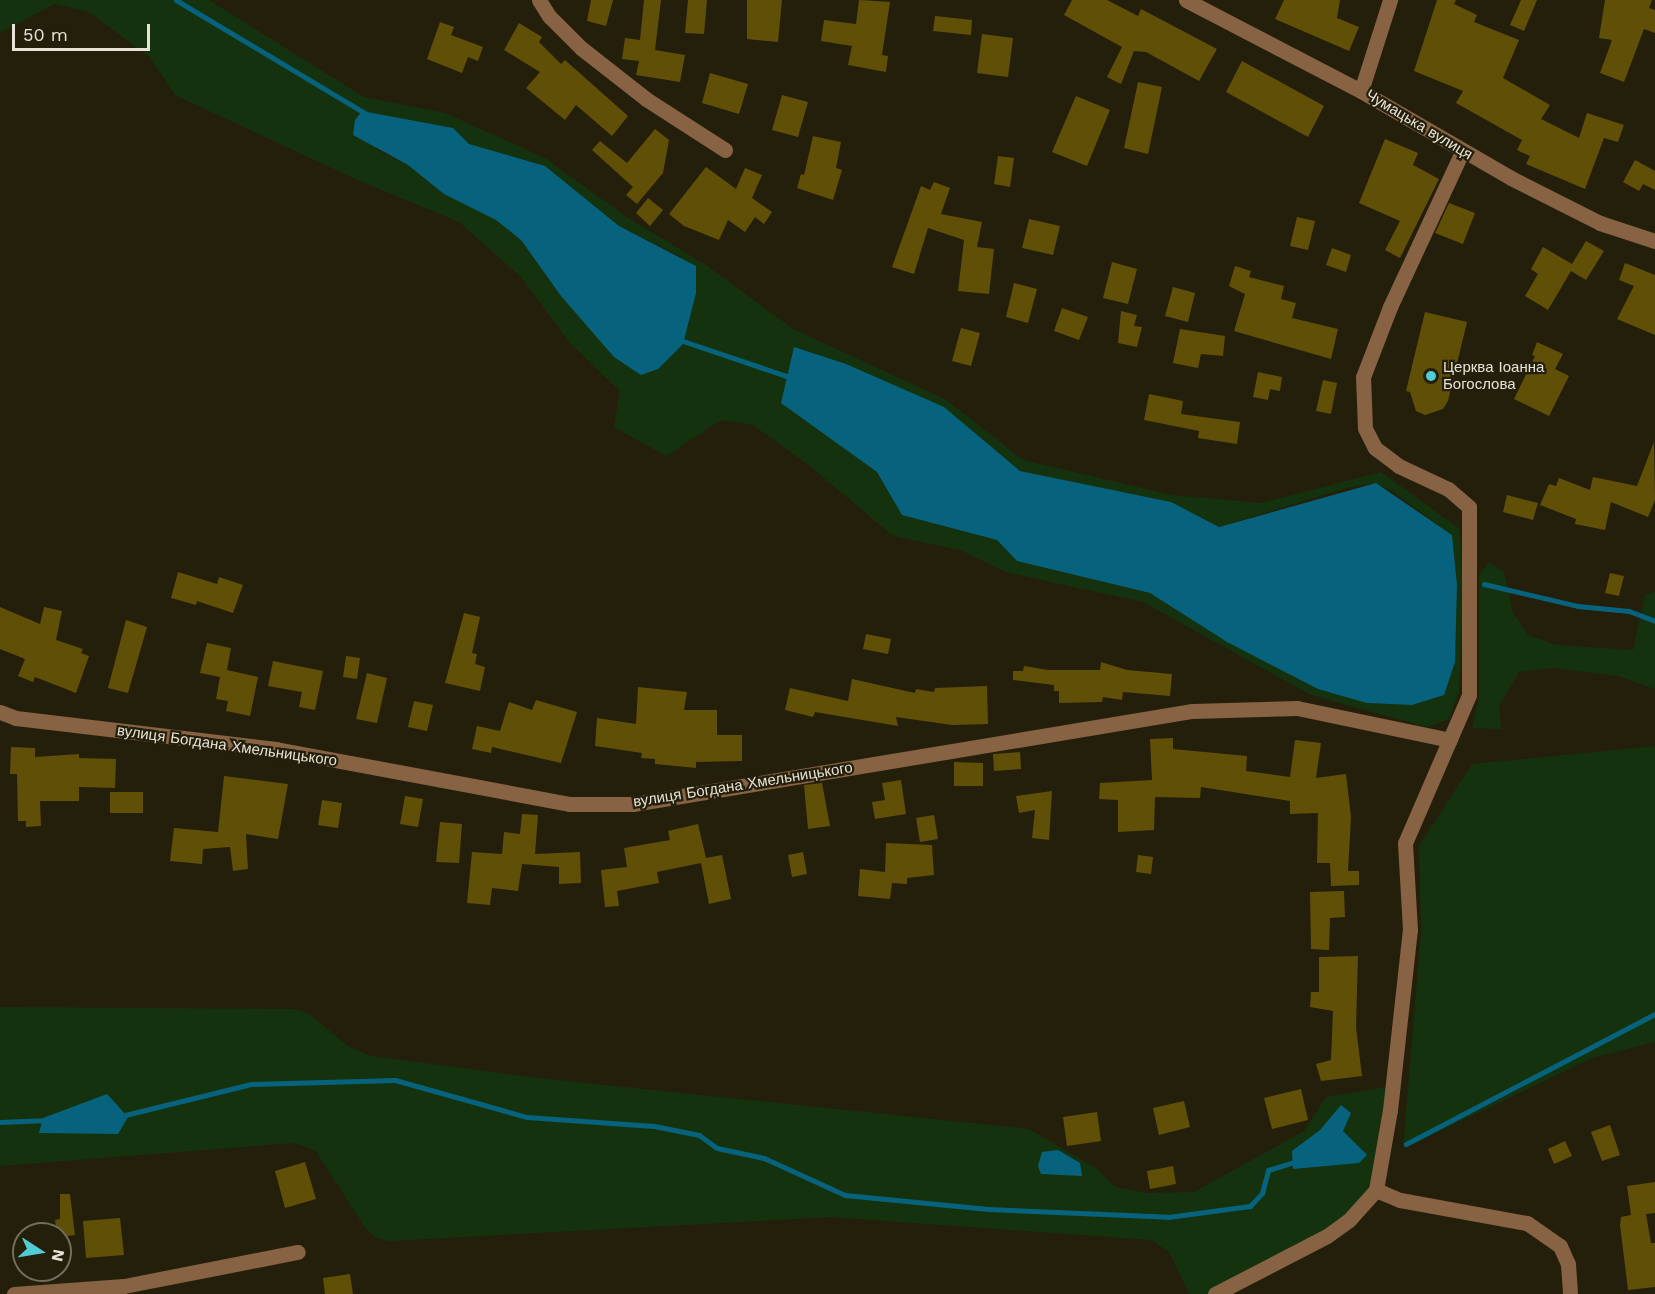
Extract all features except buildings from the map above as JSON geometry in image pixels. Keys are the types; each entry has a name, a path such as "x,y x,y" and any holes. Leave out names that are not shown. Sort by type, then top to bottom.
{"street":[{"path":"539,0 549,16 581,48 645,99 725,150"},
{"name":"Чумацька вулиця","path":"1186,0 1361,91 1462,152 1599,223 1655,241"},
{"path":"1361,91 1390,0"},
{"path":"1215,1294 1328,1236 1349,1220 1376,1190 1390,1110 1410,930 1405,843 1469,695 1469,507 1448,489 1399,466 1375,448 1365,428 1361,403 1370,356 1462,152"},
{"name":"вулиця Богдана Хмельницького","path":"0,712 16,718 276,749 569,804 633,804 1192,711 1297,708 1450,740"},
{"path":"1376,1190 1400,1200 1527,1223 1560,1246 1568,1264 1570,1294"},
{"path":"14,1294 124,1286 298,1252"}],"green space":[{"path":"0,0 209,0 364,97 445,113 545,158 628,218 706,265 793,329 945,399 1023,460 1172,495 1261,503 1381,472 1460,529 1463,601 1459,692 1449,719 1427,727 1311,695 1143,602 1006,572 960,550 893,536 810,466 753,425 721,420 666,456 614,427 620,391 570,343 522,278 459,222 351,177 175,95 150,57 87,11 54,4 0,33","holes":["362,111 452,128 469,144 545,166 619,226 683,258 561,296 521,240 496,220 444,194 408,165 377,150","944,407 1020,471 1171,502 1219,527 1346,488 1376,483 1392,491 1452,535 1457,585 1455,662 1444,695 1412,705 1367,703 1227,642 1150,593 1017,561 997,540 902,515 877,472"]},
{"path":"1489,562 1504,572 1513,613 1528,635 1556,645 1633,650 1645,595 1655,591 1655,689 1618,676 1553,668 1519,672 1499,706 1501,729 1472,728 1479,698 1479,575"},
{"path":"1655,746 1655,1042 1592,1058 1403,1149 1421,932 1419,846 1472,764"},
{"path":"0,1007 293,1009 308,1013 349,1047 371,1056 547,1079 1029,1129 1097,1169 1115,1187 1146,1193 1194,1192 1304,1131 1326,1097 1393,1086 1376,1190 1349,1220 1215,1294 1189,1294 1170,1253 1152,1240 831,1217 389,1241 375,1237 365,1227 315,1150 293,1143 0,1166"}],"water":[{"path":"362,111 453,128 469,144 545,166 619,226 696,266 696,293 683,344 658,369 641,375 614,357 561,296 521,240 496,220 444,194 408,165 353,135 355,120"},
{"path":"794,347 846,364 944,407 1020,471 1171,502 1219,527 1376,483 1452,535 1457,585 1455,662 1444,695 1412,705 1367,703 1318,689 1227,642 1150,593 1017,561 997,540 902,515 877,472 781,403"},
{"path":"107,1094 128,1117 118,1134 39,1133 43,1118"},
{"path":"1341,1105 1351,1113 1343,1131 1367,1155 1359,1163 1293,1169 1292,1151 1320,1130"},
{"path":"1058,1150 1080,1163 1082,1176 1041,1174 1038,1166 1042,1152"}],"waterway":[{"path":"176,0 368,115"},
{"path":"680,340 789,377"},
{"path":"1484,584 1578,606 1629,611 1655,621"},
{"path":"1406,1144 1655,1014"},
{"path":"121,1116 251,1084 395,1080 527,1117 654,1126 699,1135 717,1148 764,1158 845,1195 988,1209 1168,1217 1250,1206 1262,1193 1268,1170 1298,1161"},
{"path":"0,1122 49,1120"}],"place":[{"name":"Церква Іоанна Богослова","path":"1431,376"}]}
